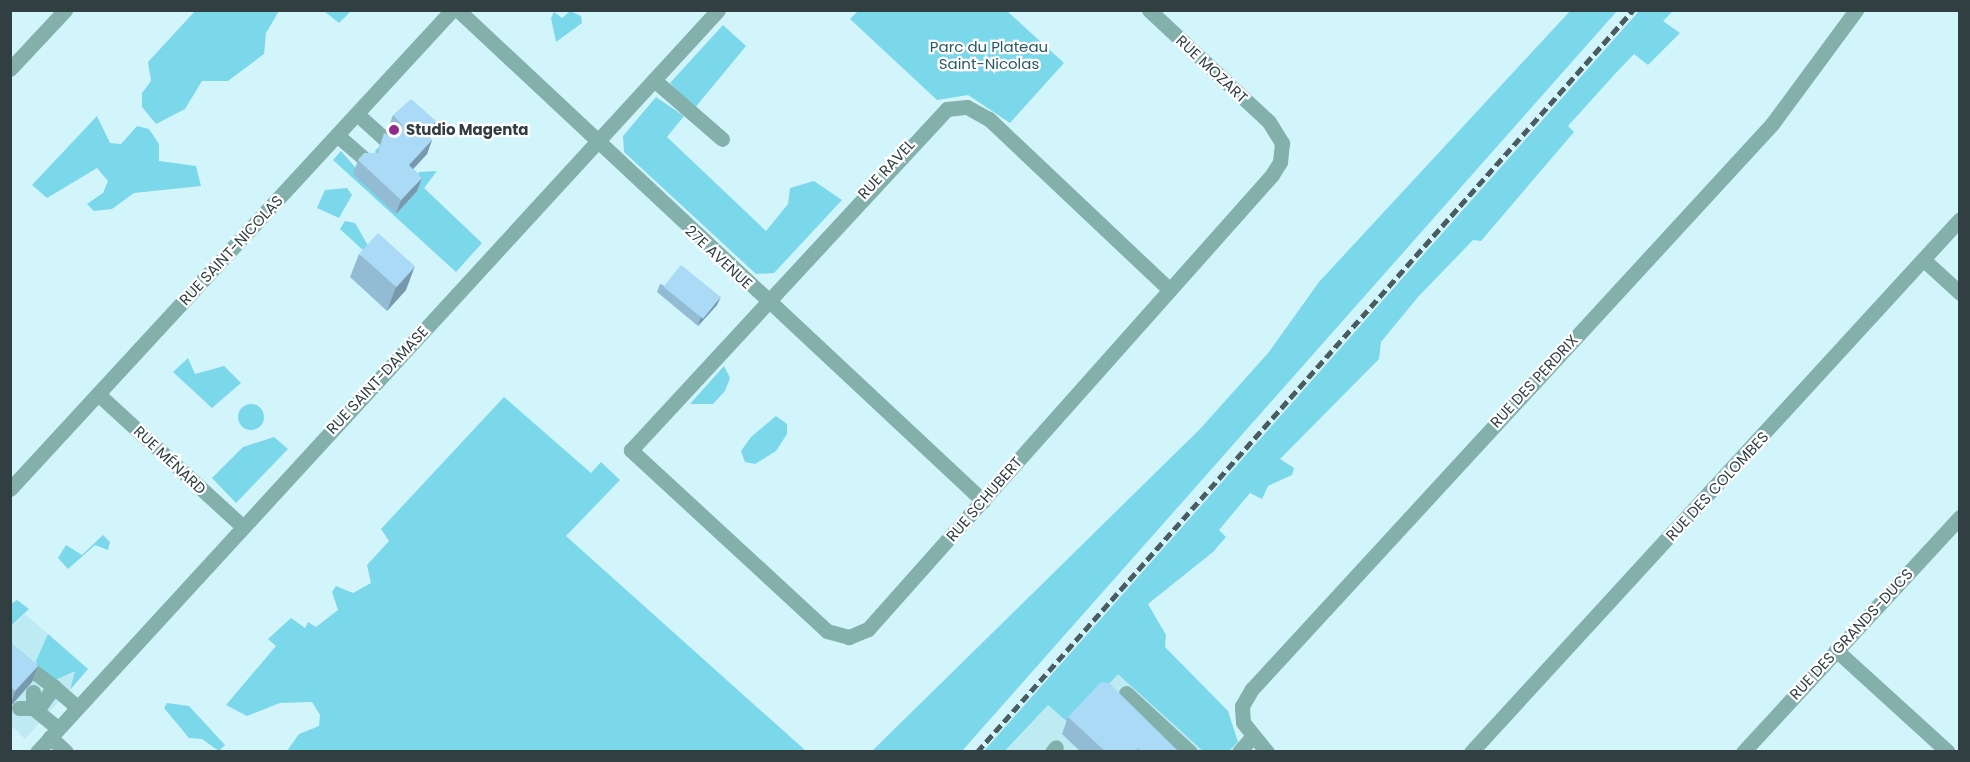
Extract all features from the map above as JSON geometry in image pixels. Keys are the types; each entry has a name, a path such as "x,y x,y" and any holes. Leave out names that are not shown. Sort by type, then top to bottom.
{"street":[{"path":"10,69 64,10"},
{"name":"RUE SAINT-NICOLAS","path":"10,489 452,10"},
{"name":"27E AVENUE","path":"458,10 765,300 983,501"},
{"name":"RUE SAINT-DAMASE","path":"36,752 718,10"},
{"name":"RUE MOZART","path":"1149,10 1275,129"},
{"name":"RUE DES PERDRIX","path":"1267,752 1252,737 1243,722 1242,706 1260,679 1772,124 1856,10"},
{"path":"654,80 722,139"},
{"name":"RUE RAVEL","path":"631,450 765,300 933,118 956,106 988,119 1169,289"},
{"path":"357,114 388,142"},
{"name":"RUE SCHUBERT","path":"631,450 827,631 842,636 873,624 1272,175 1283,148 1275,129"},
{"path":"338,135 366,160"},
{"name":"RUE DES COLOMBES","path":"1471,752 1925,261 1959,219"},
{"path":"1925,261 1959,293"},
{"name":"RUE MÉNARD","path":"98,394 242,526"},
{"name":"RUE DES GRANDS-DUCS","path":"1743,752 1959,517"},
{"path":"1836,650 1948,752"},
{"path":"29,668 77,707"},
{"path":"54,687 30,704 54,732 66,752"},
{"path":"1126,693 1190,752"},
{"path":"1239,752 1252,737"}],"shaded area":[{"path":"25,614 88,669 25,739 11,725 10,629"},
{"path":"1107,641 1225,752 1005,752"}],"green space":[{"path":"196,10 279,11 266,33 264,54 228,81 202,81 185,109 156,124 142,107 142,93 151,81 148,62"},
{"path":"1571,10 1617,11 962,751 872,751 1200,429 1269,352 1319,282"},
{"path":"324,11 351,11 339,23"},
{"path":"570,11 581,16 582,23 556,42 551,18 554,12 562,18"},
{"name":"Parc du Plateau Saint-Nicolas","path":"858,11 1007,11 1064,63 1010,123 968,95 937,100 850,19"},
{"path":"1639,11 1673,11 1663,21 1680,33 1648,65 1634,54 1614,75 1568,126 1574,132 1481,241 1473,240 1418,297 1381,342 1379,359 1280,459 1294,468 1292,475 1268,486 1262,499 1250,493 1219,530 1226,537 1213,552 1148,604 1166,635 1165,647 1228,711 1238,742 1229,751 1203,751 1118,674 1071,725 1048,705 1005,751 983,752"},
{"path":"723,25 746,46 694,109 670,83"},
{"path":"656,97 684,116 667,137 766,231 788,204 790,188 814,181 842,200 774,273 756,274 624,152 623,136"},
{"path":"97,116 110,143 121,144 137,126 149,129 159,144 159,161 196,166 201,186 134,193 112,209 94,211 87,204 103,193 108,181 97,168 47,198 32,185"},
{"path":"379,147 416,180 419,172 437,171 424,188 482,243 456,272 333,160 341,151 396,214 375,151"},
{"path":"347,188 352,195 339,218 317,208 325,190"},
{"path":"345,221 355,223 369,247 365,252 340,229"},
{"path":"188,358 195,374 224,366 241,383 212,408 173,372"},
{"path":"724,366 730,378 725,391 713,404 690,404"},
{"path":"504,397 591,473 601,462 620,480 566,536 806,751 287,751 299,734 319,726 320,715 312,702 280,703 247,716 226,705 276,646 268,639 291,618 305,628 308,622 316,627 338,610 332,592 336,586 353,593 371,583 367,565 389,541 381,529"},
{"path":"251,404 260,408 264,417 260,426 251,430 242,426 238,417 242,408"},
{"path":"776,416 787,424 787,434 776,451 755,464 745,462 741,451 751,437"},
{"path":"274,437 288,449 236,503 212,478 243,447"},
{"path":"103,535 110,542 108,550 95,545 68,569 58,558 66,545 82,555"},
{"path":"17,600 29,609 11,626 11,604"},
{"path":"48,634 88,669 70,690 75,671 53,681 39,671 36,661"},
{"path":"167,703 189,706 225,745 219,751 202,739 189,738 164,708"}],"building":[{"path":"411,99 436,121 424,133 432,140 409,165 422,178 401,200 358,160 364,153 378,153 384,133 392,138 401,134 402,125 393,115"},
{"path":"378,233 415,266 396,287 359,254"},
{"path":"681,265 721,297 703,319 663,287"},
{"path":"10,642 38,666 15,691 10,687"},
{"path":"1101,682 1109,683 1179,752 1142,752 1138,748 1135,752 1106,752 1068,717"}],"railway":[{"path":"977,752 1633,10"}],"place":[{"name":"Studio Magenta","path":"394,130"}]}
